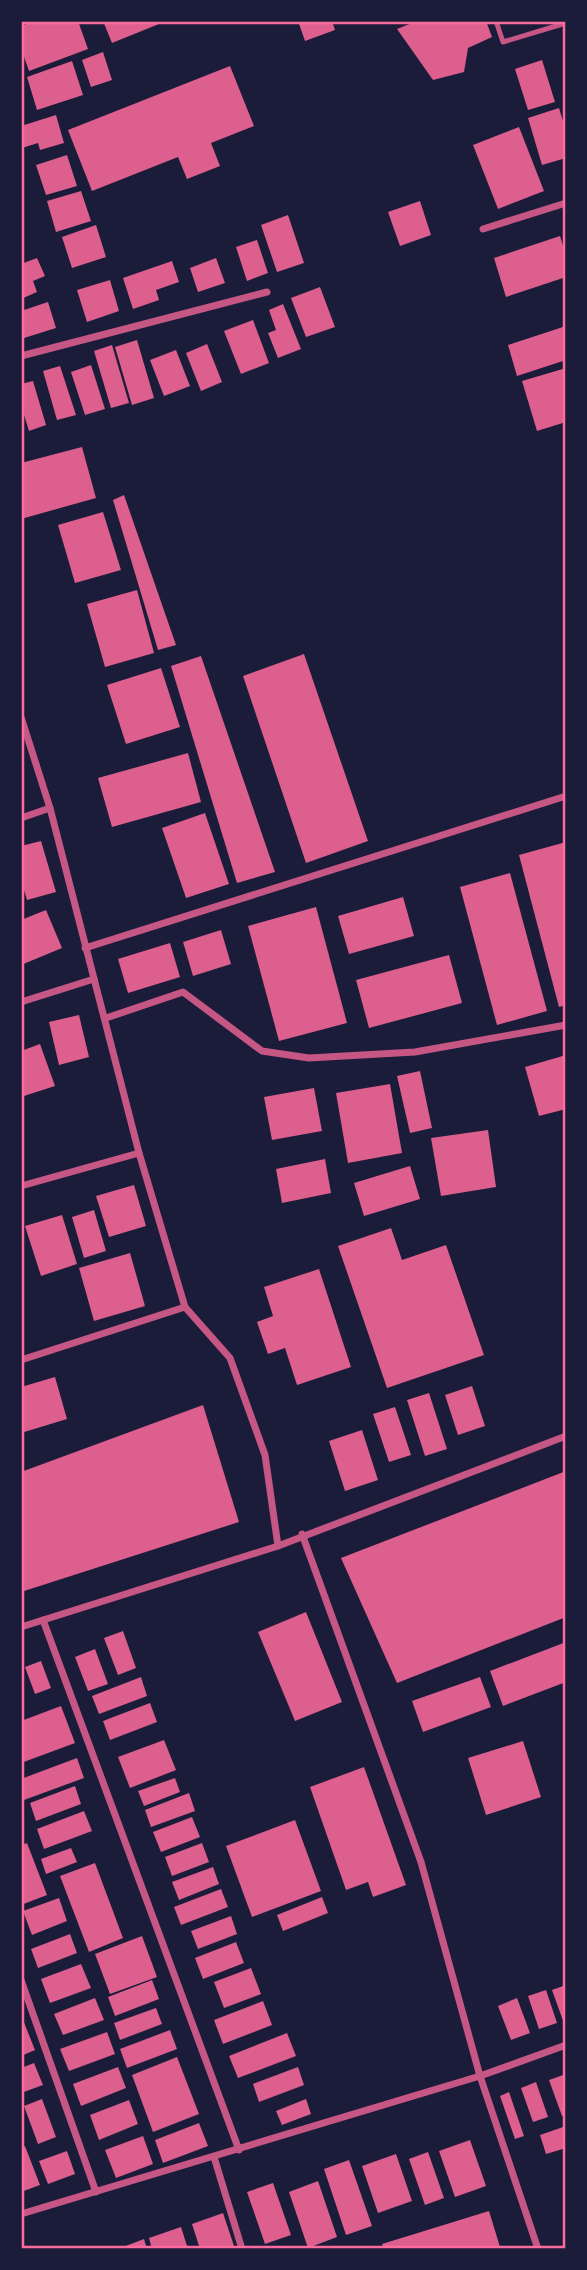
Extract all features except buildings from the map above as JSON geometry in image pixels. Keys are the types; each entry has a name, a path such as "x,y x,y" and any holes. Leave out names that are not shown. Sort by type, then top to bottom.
{"street":[{"path":"483,229 566,203"},
{"path":"21,356 267,292"},
{"path":"21,717 50,808 139,1153 186,1307 230,1358 265,1455 278,1546"},
{"path":"85,948 566,796"},
{"path":"21,818 50,808"},
{"path":"21,1002 94,979"},
{"path":"106,1018 183,992 262,1051 309,1058 415,1052 566,1025"},
{"path":"21,1186 139,1153"},
{"path":"21,1360 186,1307"},
{"path":"21,1627 278,1546 302,1534 566,1436"},
{"path":"302,1534 421,1862 480,2076 538,2249"},
{"path":"43,1620 239,2150"},
{"path":"21,1980 96,2192"},
{"path":"21,2214 480,2076 566,2045"},
{"path":"214,2157 243,2249"}],"lane":[{"path":"496,21 503,42 566,23"}]}
